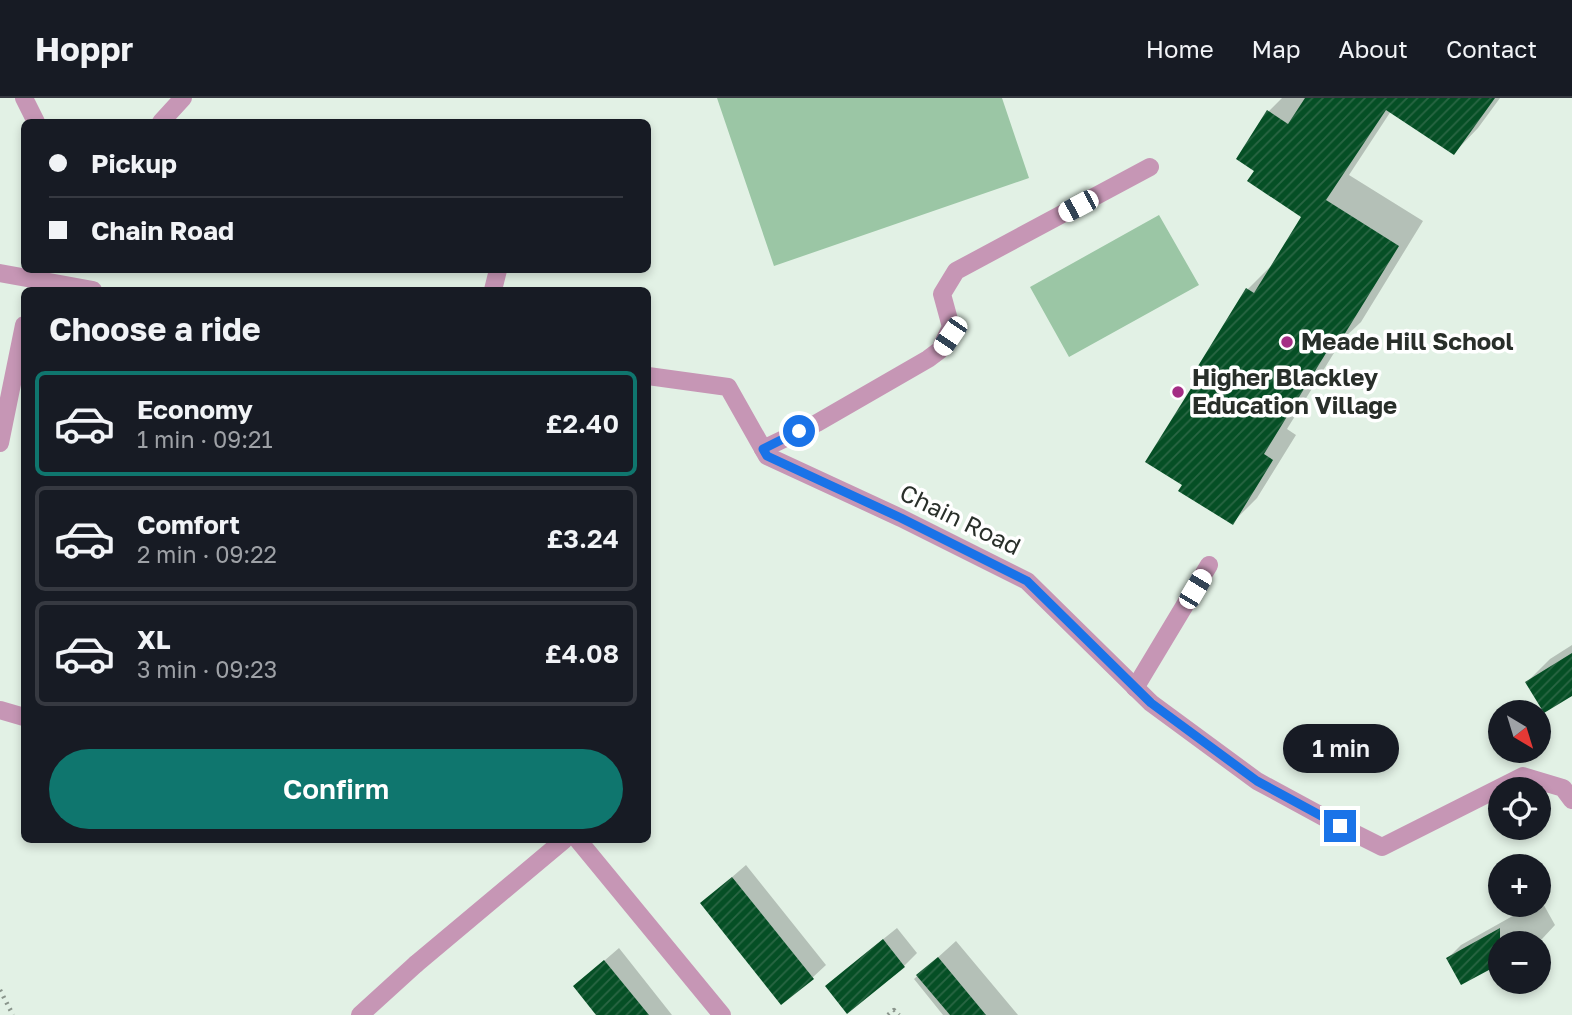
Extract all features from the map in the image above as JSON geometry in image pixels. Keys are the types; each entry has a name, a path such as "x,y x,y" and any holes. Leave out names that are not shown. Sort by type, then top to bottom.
{"street":[{"path":"24,98 34,119"},
{"path":"164,119 183,98"},
{"path":"763,449 817,423 940,350 951,327 942,294 956,271 1150,167"},
{"path":"0,273 76,287"},
{"path":"0,443 21,340"},
{"name":"Chain Road","path":"651,376 728,387 767,456 901,518 1027,581 1151,703 1257,781 1382,847 1524,776 1563,788 1572,800"},
{"path":"1135,688 1209,565"},
{"path":"0,710 21,716"},
{"path":"360,1015 416,964 560,843"},
{"path":"580,843 722,1015"}],"path":[{"path":"0,990 13,1015"},
{"path":"888,1015 894,1010 899,1015"}],"green space":[{"path":"717,98 1002,98 1029,178 774,266"},
{"path":"1159,215 1199,285 1069,357 1030,287"}],"building":[{"path":"1305,98 1495,98 1454,155 1386,110 1326,200 1399,246 1336,348 1331,345 1264,454 1273,460 1233,525 1178,491 1182,485 1145,462 1195,382 1190,379 1246,288 1254,293 1301,217 1247,181 1254,171 1236,159 1267,110 1288,124"},
{"path":"1572,653 1572,696 1551,709 1551,700 1536,700 1525,682"},
{"path":"732,877 814,979 781,1005 700,903"},
{"path":"1488,935 1488,970 1461,985 1446,958"},
{"path":"883,939 905,967 847,1014 825,986"},
{"path":"938,957 986,1015 950,1015 916,975"},
{"path":"604,960 649,1015 596,1015 573,986"}],"place":[{"name":"Meade Hill School","path":"1287,342"},
{"name":"Higher Blackley Education Village","path":"1178,392"}],"route":[{"path":"799,431 763,449 767,456 901,518 1027,581 1151,703 1257,781 1340,826"}]}
